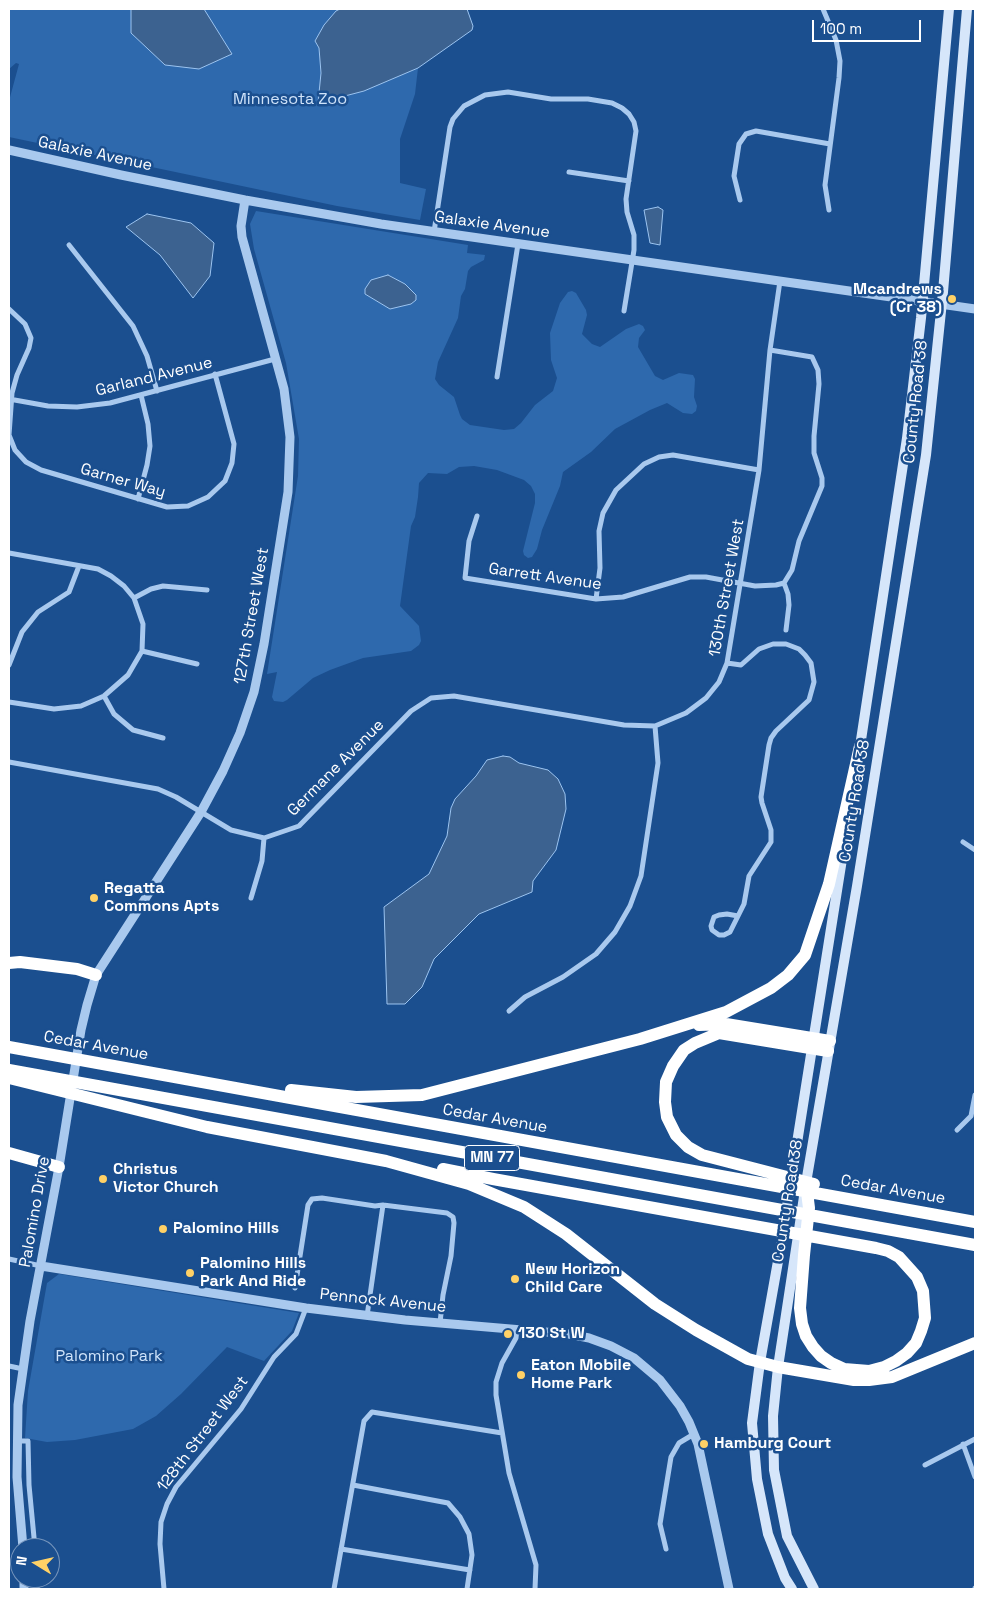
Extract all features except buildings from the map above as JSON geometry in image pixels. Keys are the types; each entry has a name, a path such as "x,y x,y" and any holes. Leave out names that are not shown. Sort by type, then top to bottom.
{"highway":[{"path":"203,1082 356,1097 422,1095 640,1039 726,1012 771,988 788,975 805,955 829,884 860,746"},
{"path":"9,963 20,962 77,969 96,976"},
{"path":"684,1025 726,1024 829,1046"},
{"path":"812,1043 719,1033 684,1050 673,1066 666,1082 665,1102 667,1118 676,1135 688,1147 702,1155 913,1210"},
{"name":"Cedar Avenue","path":"9,1047 975,1222"},
{"name":"MN 77","path":"9,1070 975,1245"},
{"path":"9,1078 207,1126 386,1161 469,1184 524,1207 566,1234 655,1304 696,1330 748,1359 778,1367 854,1380 869,1380 892,1377 975,1344"},
{"path":"9,1153 59,1167"},
{"path":"386,1161 405,1162 876,1248 888,1251 908,1265 917,1276 923,1291 925,1318 916,1343 907,1353 884,1367 869,1371 844,1368 831,1363 821,1356 806,1336 800,1308 800,1254 809,1208 806,1184"}],"main road":[{"name":"County Road 38","path":"792,1589 785,1578 768,1534 757,1479 752,1423 760,1362 780,1250 907,438 922,302 949,9"},
{"name":"County Road 38","path":"806,1184 926,455 942,304 967,9"},
{"name":"County Road 38","path":"800,1254 778,1367 773,1416 774,1470 787,1536 814,1589"}],"street":[{"path":"823,9 836,40 840,61 825,185 829,210"},
{"path":"434,232 450,127 453,119 464,106 491,93 508,92 551,99 588,99 612,103 629,114 634,122 636,131 627,212 634,236 624,311"},
{"path":"740,200 734,176 739,144 746,134 756,131 830,144"},
{"name":"Galaxie Avenue","path":"9,150 246,200 381,224 975,309"},
{"path":"569,172 629,181"},
{"name":"127th Street West","path":"81,1030 96,976 201,812 223,771 240,733 254,692 264,644 288,492 290,437 287,409 275,359 242,238 241,226 246,200"},
{"path":"497,377 518,244"},
{"path":"69,245 133,326 147,356 157,391"},
{"name":"130th Street West","path":"655,726 686,713 706,698 719,682 728,663 759,470 770,350 780,282"},
{"name":"Garner Way","path":"9,309 25,324 31,338 29,348 16,375 10,399 9,435 15,450 26,462 41,470 167,507 188,506 208,497 225,481 232,463 234,444 215,374"},
{"path":"770,350 812,357 818,370 819,384 814,453 822,478 822,486 799,541 792,570 784,583 789,605 786,630"},
{"name":"Garland Avenue","path":"10,399 48,406 78,407 110,403 275,359"},
{"path":"138,499 150,446 148,424 141,396"},
{"path":"596,599 600,568 599,532 603,513 616,490 644,464 659,457 673,454 759,470"},
{"name":"Garrett Avenue","path":"477,516 469,541 465,578 596,599 623,597 690,577 706,577 742,584 769,585 784,583"},
{"path":"9,553 98,570 112,576 134,598 143,624 142,651 128,676 104,696 81,706 54,710 9,702"},
{"path":"9,665 22,632 38,612 69,592 79,566"},
{"path":"134,598 151,589 163,586 207,590"},
{"path":"728,663 741,665 759,649 773,644 786,644 806,654 811,663 814,682 809,700 771,738 762,798 771,830 771,842 749,876 744,904 738,916 730,932 719,935 712,930 711,926 714,917 720,915 738,916"},
{"path":"142,651 197,664"},
{"path":"104,696 114,714 133,730 163,738"},
{"name":"Germane Avenue","path":"264,838 299,826 410,711 431,698 454,696 624,725 655,726"},
{"path":"509,1011 525,997 563,976 596,954 615,932 630,906 641,876 658,763 655,726"},
{"path":"9,762 158,789 176,797 231,830 264,838 262,862 251,898"},
{"path":"963,842 975,850"},
{"name":"Palomino Drive","path":"22,1538 13,1477 18,1405 81,1030"},
{"path":"957,1130 971,1116 975,1095"},
{"path":"296,1288 308,1205 312,1199 447,1213 453,1217 454,1223 451,1256 443,1295 440,1323"},
{"path":"367,1316 383,1205"},
{"name":"Pennock Avenue","path":"9,1259 41,1266 306,1308 367,1316 578,1336 600,1342 626,1354 643,1365 670,1392 680,1406 698,1444 729,1589"},
{"name":"128th Street West","path":"164,1589 160,1544 161,1522 167,1504 176,1487 241,1409 274,1357 296,1334 306,1308"},
{"path":"517,1329 516,1338 502,1363 496,1382 496,1394 509,1473 536,1565 535,1589"},
{"path":"9,1366 23,1368"},
{"path":"334,1589 364,1421 372,1412 502,1433"},
{"path":"666,1549 660,1524 671,1456 679,1443 694,1434"},
{"path":"925,1465 975,1439"},
{"path":"17,1441 28,1441 29,1485 34,1538"},
{"path":"963,1444 975,1477"},
{"path":"352,1485 448,1503 460,1517 469,1534 472,1555 467,1589"},
{"path":"342,1549 470,1570"}],"green space":[{"name":"Minnesota Zoo","path":"9,9 396,9 387,81 418,68 415,94 400,139 400,183 426,189 420,220 337,206 9,137 9,101 19,64 16,63 9,69"},
{"path":"256,211 468,245 467,253 485,255 484,260 471,267 468,271 465,289 461,296 458,318 438,362 435,379 439,385 454,397 462,419 470,425 504,430 514,429 535,405 553,391 557,378 551,360 550,333 560,303 568,292 572,291 576,293 586,310 587,315 582,334 592,344 600,347 626,329 639,324 643,326 645,330 639,338 638,347 655,376 663,380 679,373 693,375 695,379 694,397 697,406 696,411 692,414 683,413 667,403 650,410 615,429 591,452 563,472 560,486 542,530 537,549 532,557 528,558 524,555 523,551 535,503 535,494 531,486 524,480 497,470 474,466 459,467 447,474 428,473 419,483 400,606 419,626 421,641 419,645 411,651 363,658 330,670 313,678 283,702 274,701 272,697 277,672 267,674 298,476 299,439 286,363 254,249 250,224"},
{"name":"Palomino Park","path":"59,1274 299,1313 292,1331 264,1361 227,1347 181,1394 156,1416 133,1429 75,1440 47,1442 25,1438 28,1391 47,1283"}],"shaded area":[{"path":"131,9 204,9 232,54 199,69 165,65 131,33"},
{"path":"340,9 467,9 473,26 472,30 418,68 364,91 318,103 321,73 319,48 315,41 324,25"},
{"path":"658,207 663,210 660,245 650,243 644,210"},
{"path":"147,214 191,223 214,243 210,276 193,298 160,255 126,227"},
{"path":"388,275 405,284 416,295 416,300 411,304 390,309 365,294 365,289 371,280"},
{"path":"503,756 510,757 519,763 548,770 558,779 565,794 566,809 556,850 533,881 532,892 479,914 434,959 422,987 405,1004 387,1004 384,907 429,874 447,836 451,808 455,799 476,776 487,760"}],"place":[{"name":"Mcandrews (Cr 38)","path":"952,299"},
{"name":"Regatta Commons Apts","path":"94,898"},
{"name":"Christus Victor Church","path":"103,1179"},
{"name":"Palomino Hills","path":"163,1229"},
{"name":"Palomino Hills Park And Ride","path":"190,1273"},
{"name":"New Horizon Child Care","path":"515,1279"},
{"name":"130 St W","path":"508,1334"},
{"name":"Eaton Mobile Home Park","path":"521,1375"},
{"name":"Hamburg Court","path":"704,1444"}]}
